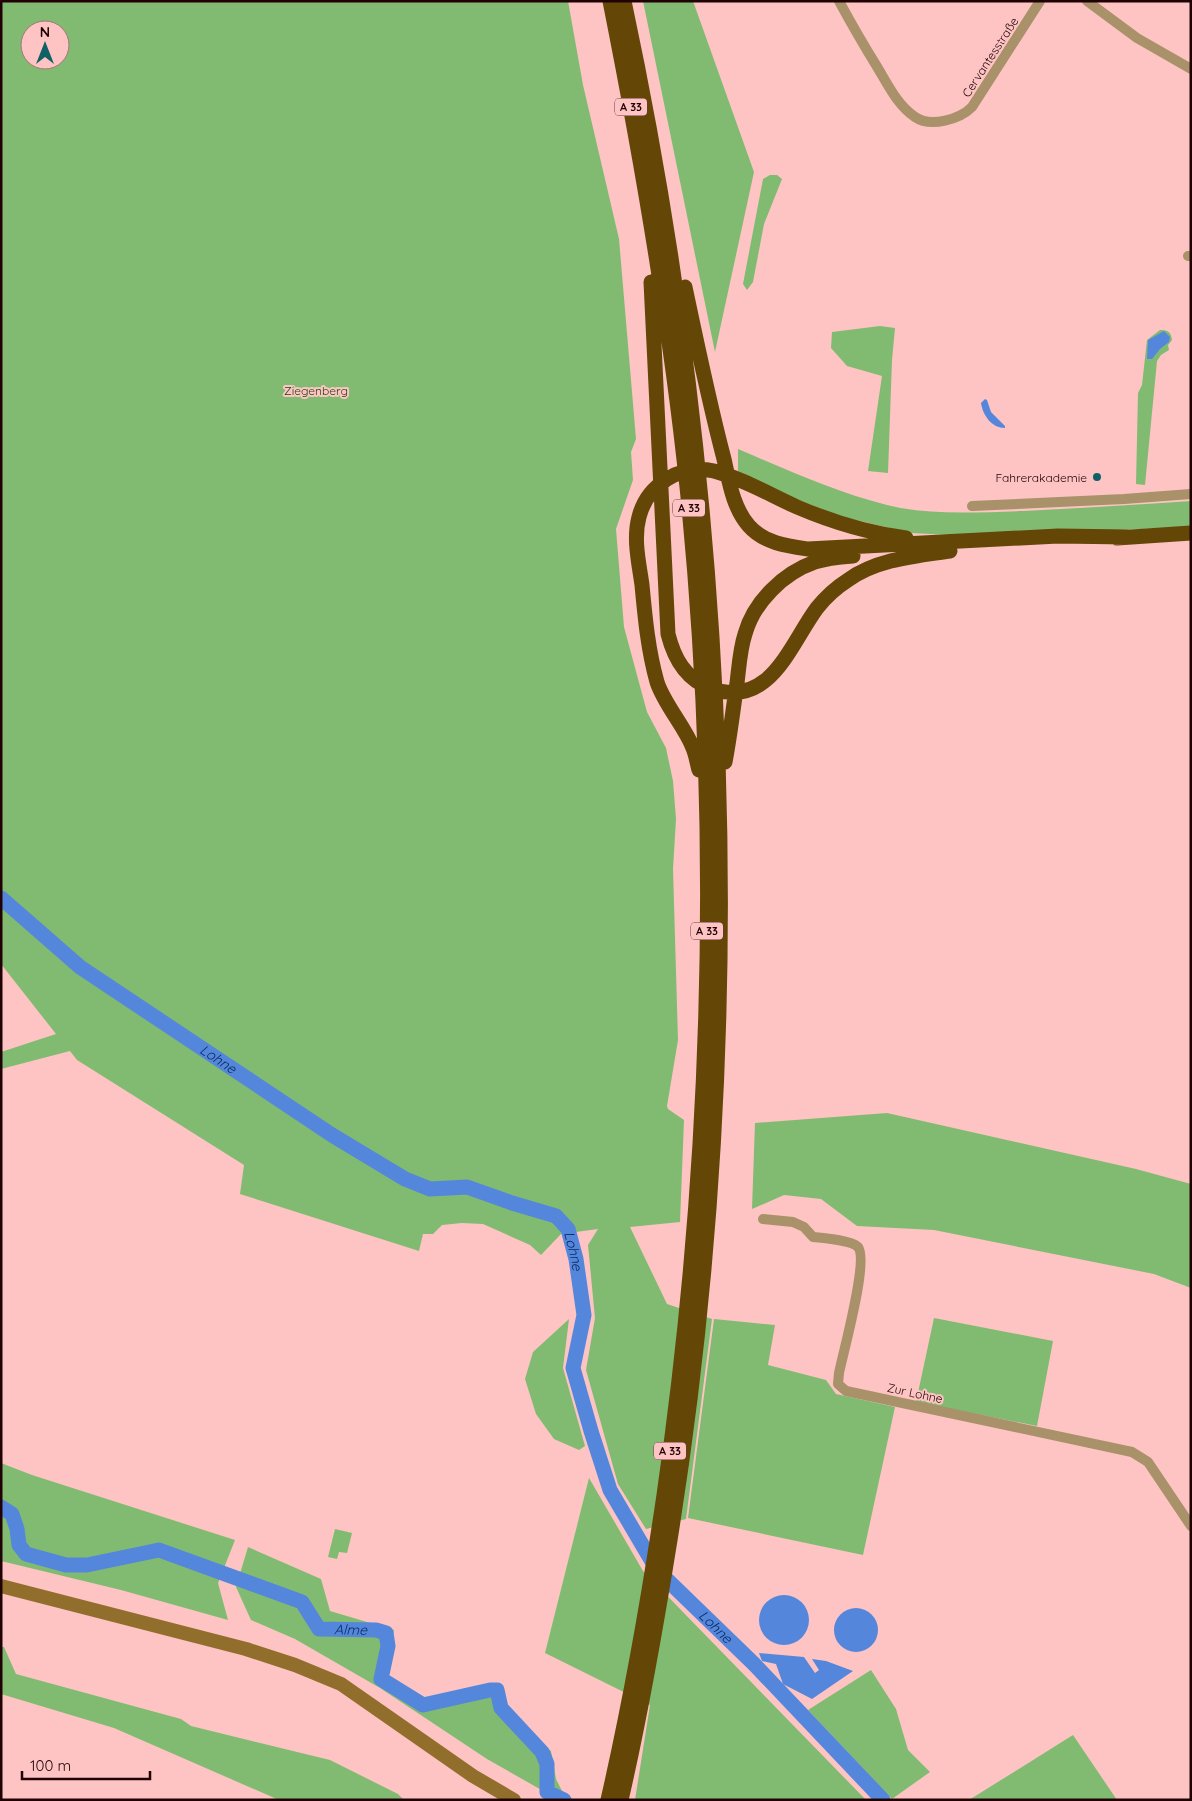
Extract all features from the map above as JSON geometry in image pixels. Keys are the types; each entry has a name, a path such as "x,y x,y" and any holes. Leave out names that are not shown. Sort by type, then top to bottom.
{"highway":[{"name":"A 33","path":"610,1 650,214 687,486 696,602 706,803 708,906 709,1099 706,1249 690,1404 661,1598 621,1800"},
{"name":"A 33","path":"608,1800 649,1596 678,1401 709,1099 721,951 720,793 717,700 701,487 669,246 624,1"},
{"path":"650,214 645,232 653,306 668,634 677,660 691,678 720,692 746,691 759,686 780,667 818,607 848,579 887,562 944,546"},
{"path":"669,246 682,276 734,497 740,514 749,526 769,540 786,546 808,549 944,546"},
{"path":"706,803 693,748 658,684 652,661 637,544 638,518 642,508 657,486 668,478 680,473 695,470 712,471 731,476 798,508 830,520 862,529 944,546"},
{"path":"720,793 745,634 753,614 765,598 779,584 797,571 814,562 836,557 944,546 1058,536 1128,537 1191,533"}],"street":[{"name":"Cervantesstraße","path":"839,1 896,99 916,118 935,122 963,115 972,107 1040,1"},
{"path":"1087,1 1137,38 1191,70"},
{"path":"972,506 1191,494"},
{"name":"Zur Lohne","path":"763,1218 793,1222 804,1227 812,1237 850,1243 857,1246 861,1254 862,1264 839,1373 838,1384 846,1391 1132,1452 1148,1462 1191,1526"},
{"path":"1,1586 246,1650 295,1665 341,1684 473,1776 514,1800"}],"green space":[{"name":"Ziegenberg","path":"1,1 568,1 583,85 619,239 636,439 631,452 633,480 616,529 624,627 647,712 666,748 673,781 676,819 673,869 678,1040 667,1106 668,1109 684,1120 680,1222 630,1227 667,1304 712,1319 686,1519 646,1529 618,1484 586,1370 595,1318 588,1245 598,1229 561,1234 541,1255 530,1245 483,1224 462,1223 442,1225 433,1234 423,1234 419,1251 240,1194 244,1165 77,1060 70,1051 1,1069 1,1052 56,1034 1,964"},
{"path":"643,1 693,1 754,172 715,352"},
{"path":"770,175 777,175 782,179 764,224 753,282 747,290 743,284 763,179"},
{"path":"880,326 895,328 888,473 868,471 882,376 847,366 831,348 832,332"},
{"path":"1160,330 1169,332 1172,340 1168,345 1169,350 1161,355 1157,361 1145,485 1136,484 1138,393 1142,385 1147,340"},
{"path":"738,449 793,473 868,500 921,511 955,513 1024,511 1191,501 1191,527 969,536 911,533 835,515 779,492 738,471"},
{"path":"887,1113 1136,1169 1191,1184 1191,1288 1154,1274 934,1230 857,1226 821,1199 784,1195 752,1209 755,1123"},
{"path":"934,1318 1053,1341 1037,1426 916,1402"},
{"path":"569,1319 563,1368 585,1446 579,1450 554,1439 536,1414 525,1379 533,1352"},
{"path":"714,1319 775,1325 768,1365 826,1380 836,1394 895,1407 863,1555 688,1518"},
{"path":"1,1463 32,1475 235,1540 218,1583 228,1620 121,1590 1,1561"},
{"path":"589,1478 643,1571 866,1800 635,1800 650,1705 545,1653"},
{"path":"335,1529 352,1533 347,1553 339,1552 337,1559 328,1557"},
{"path":"248,1547 321,1579 330,1611 394,1630 387,1677 431,1701 494,1687 502,1690 509,1715 551,1751 556,1779 562,1791 570,1800 559,1800 487,1759 380,1688 295,1639 251,1620 236,1587"},
{"path":"1,1647 4,1647 16,1674 181,1719 191,1726 330,1760 398,1794 404,1800 279,1800 114,1728 1,1694"},
{"path":"871,1670 896,1709 908,1750 930,1772 892,1799 808,1710"},
{"path":"1073,1735 1117,1800 969,1800"}],"water":[{"path":"1164,331 1170,337 1169,342 1152,359 1147,359 1148,340"},
{"path":"985,399 991,412 1005,428 992,424 986,417 981,403"},
{"path":"789,1595 802,1602 808,1610 808,1630 802,1638 794,1644 779,1645 766,1638 760,1630 759,1615 766,1602 774,1596"},
{"path":"852,1608 860,1608 872,1614 878,1630 872,1646 860,1652 852,1652 840,1646 834,1634 834,1626 840,1614"},
{"path":"759,1653 804,1657 815,1673 819,1670 812,1659 826,1661 853,1671 812,1699 783,1684 776,1664 762,1661"}],"waterway":[{"name":"Lohne","path":"1,898 80,967 332,1135 405,1179 430,1189 467,1187 556,1216 568,1229 576,1259 584,1315 573,1368 610,1490 657,1570 754,1664 883,1800"},
{"name":"Alme","path":"1,1507 12,1514 17,1529 19,1545 26,1554 66,1565 87,1565 159,1550 302,1602 319,1629 376,1630 386,1633 388,1646 381,1679 423,1705 497,1690 501,1708 542,1752 547,1764 547,1792 564,1800"}],"place":[{"name":"Fahrerakademie","path":"1097,477"}]}
